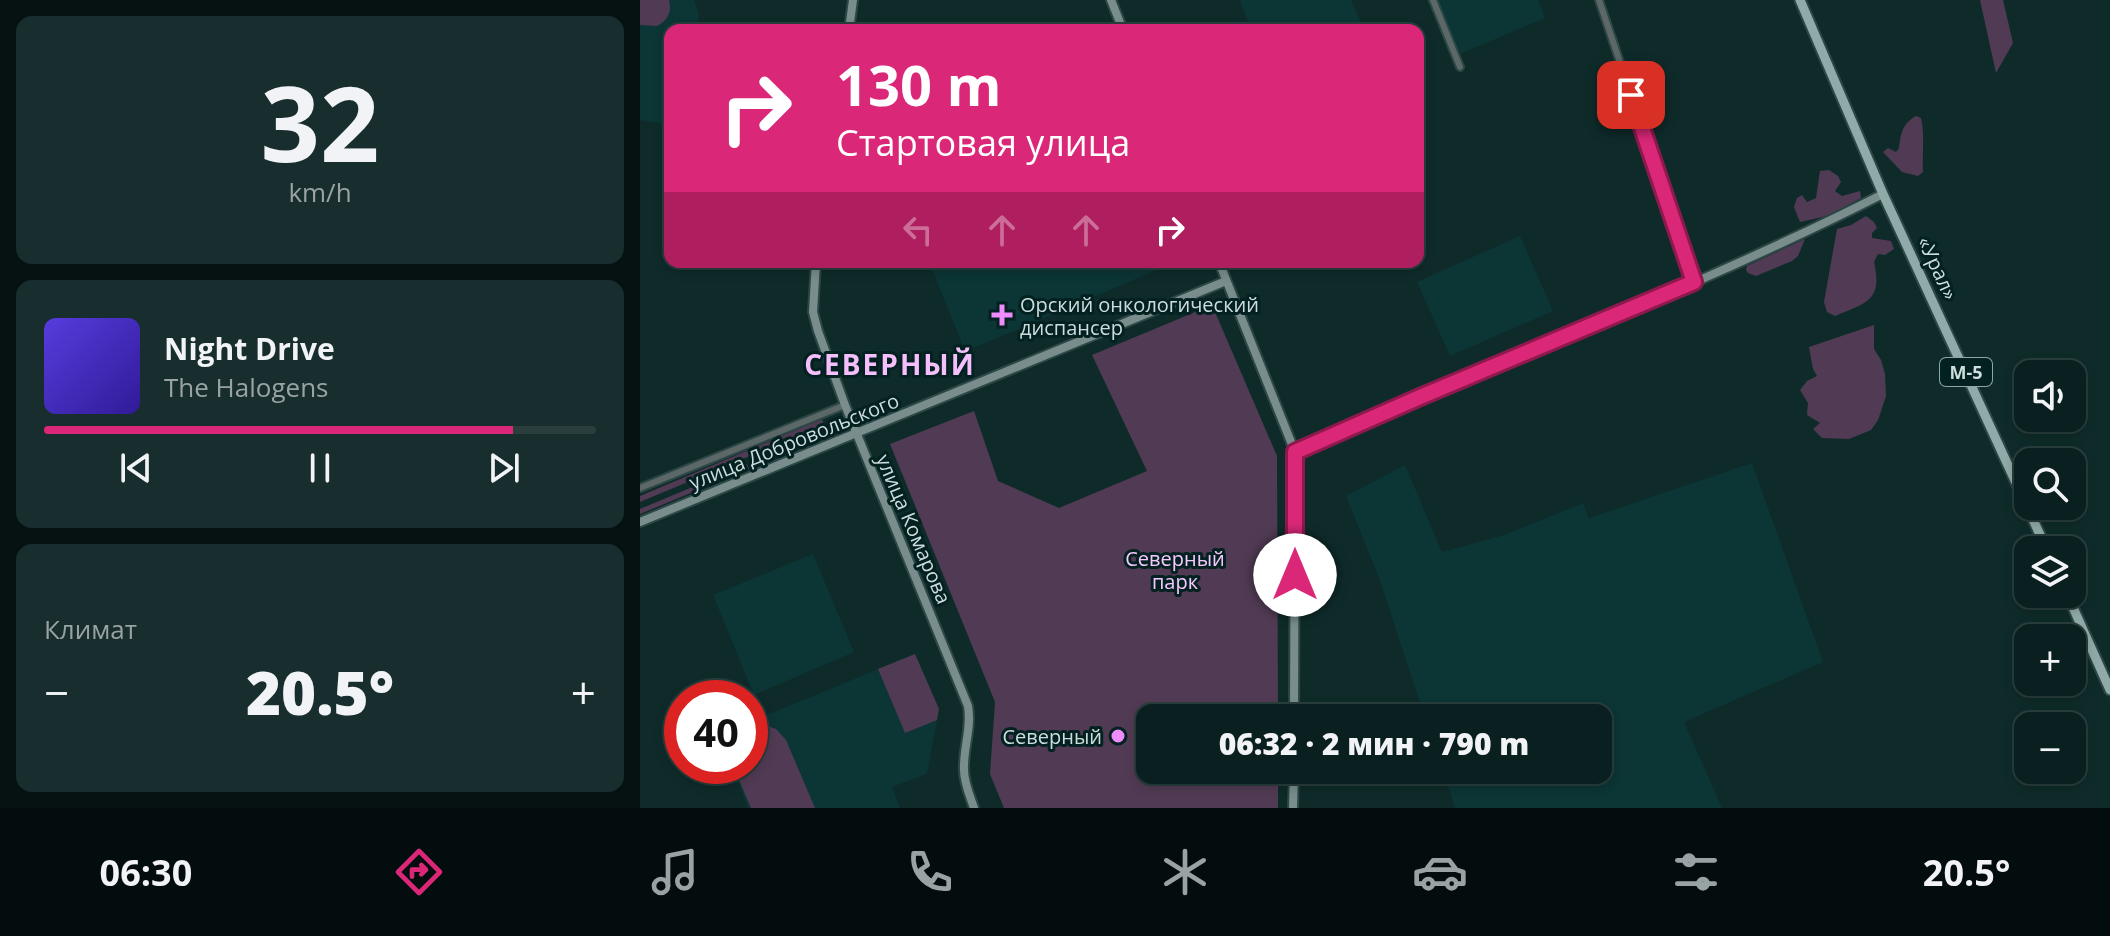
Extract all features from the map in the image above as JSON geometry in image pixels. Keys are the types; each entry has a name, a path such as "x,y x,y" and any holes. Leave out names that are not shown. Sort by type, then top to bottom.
{"main road":[{"path":"850,24 853,0"},
{"path":"1111,0 1121,24"},
{"name":"«Урал»","path":"1800,0 1883,194 2041,536"},
{"path":"1295,452 1738,264 1883,194"},
{"name":"улица Комарова","path":"816,268 813,312 818,331 845,405 968,706 971,721 963,772 974,808"},
{"path":"1221,268 1295,452 1294,704"},
{"name":"улица Добровольского","path":"640,522 1226,281"},
{"path":"2073,608 2110,690"},
{"path":"1293,808 1294,784"}],"street":[{"path":"1433,0 1460,67"},
{"path":"1599,0 1694,282"},
{"name":"улица Добровольского","path":"640,488 845,405"}],"shaded area":[{"path":"640,0 694,0 699,15 697,24 664,24 664,124 640,120"},
{"path":"1240,0 1351,0 1361,24 1249,24"},
{"path":"1437,0 1538,0 1545,18 1460,54"},
{"path":"1520,236 1553,311 1450,356 1417,282"},
{"name":"Орский онкологический диспансер","path":"931,268 1161,268 1019,329 965,351"},
{"path":"1752,463 1823,662 1684,722 1722,808 1455,808 1447,784 1612,784 1612,704 1420,704 1379,578 1346,496 1405,465 1442,552 1504,535 1583,503 1589,518"},
{"path":"813,554 854,652 768,689 768,680 748,680 713,595"},
{"path":"915,654 939,709 927,774 892,787 900,808 748,808 738,784 768,784 768,715"}],"green space":[{"path":"640,0 669,0 666,18 657,26 640,25"},
{"path":"1980,0 2003,0 2013,43 1996,73"},
{"path":"1916,116 1921,118 1923,138 1923,172 1918,176 1902,172 1883,152 1888,148 1896,152 1905,126"},
{"path":"1829,170 1841,182 1835,191 1842,196 1860,191 1861,198 1827,216 1800,222 1794,207 1797,198 1802,195 1807,202 1816,198 1820,171"},
{"path":"1866,216 1877,228 1872,238 1891,241 1894,249 1885,255 1878,254 1874,262 1876,285 1870,299 1835,316 1827,312 1824,302 1837,229"},
{"path":"1805,239 1798,256 1792,261 1756,276 1746,270 1747,266"},
{"name":"Северный парк","path":"1212,305 1277,456 1278,704 1136,704 1136,784 1278,784 1278,808 1004,808 990,774 995,702 890,444 974,411 998,481 1059,508 1147,471 1092,355"},
{"path":"1874,325 1874,349 1885,374 1886,396 1878,420 1871,430 1849,439 1822,438 1813,429 1820,423 1807,415 1808,403 1800,390 1807,381 1817,376 1809,347"},
{"path":"822,419 824,425 640,502 640,496"},
{"path":"826,431 828,436 640,514 640,509"},
{"path":"915,654 939,709 937,720 905,733 878,669"},
{"path":"768,726 776,729 786,740 815,808 751,808 741,784 768,784"}],"place":[{"name":"Орский онкологический диспансер","path":"1002,315"},
{"name":"Северный","path":"1118,736"}],"district":[{"name":"СЕВЕРНЫЙ","path":"890,364"}],"route":[{"path":"1295,575 1295,452 1694,282 1631,95"}]}
